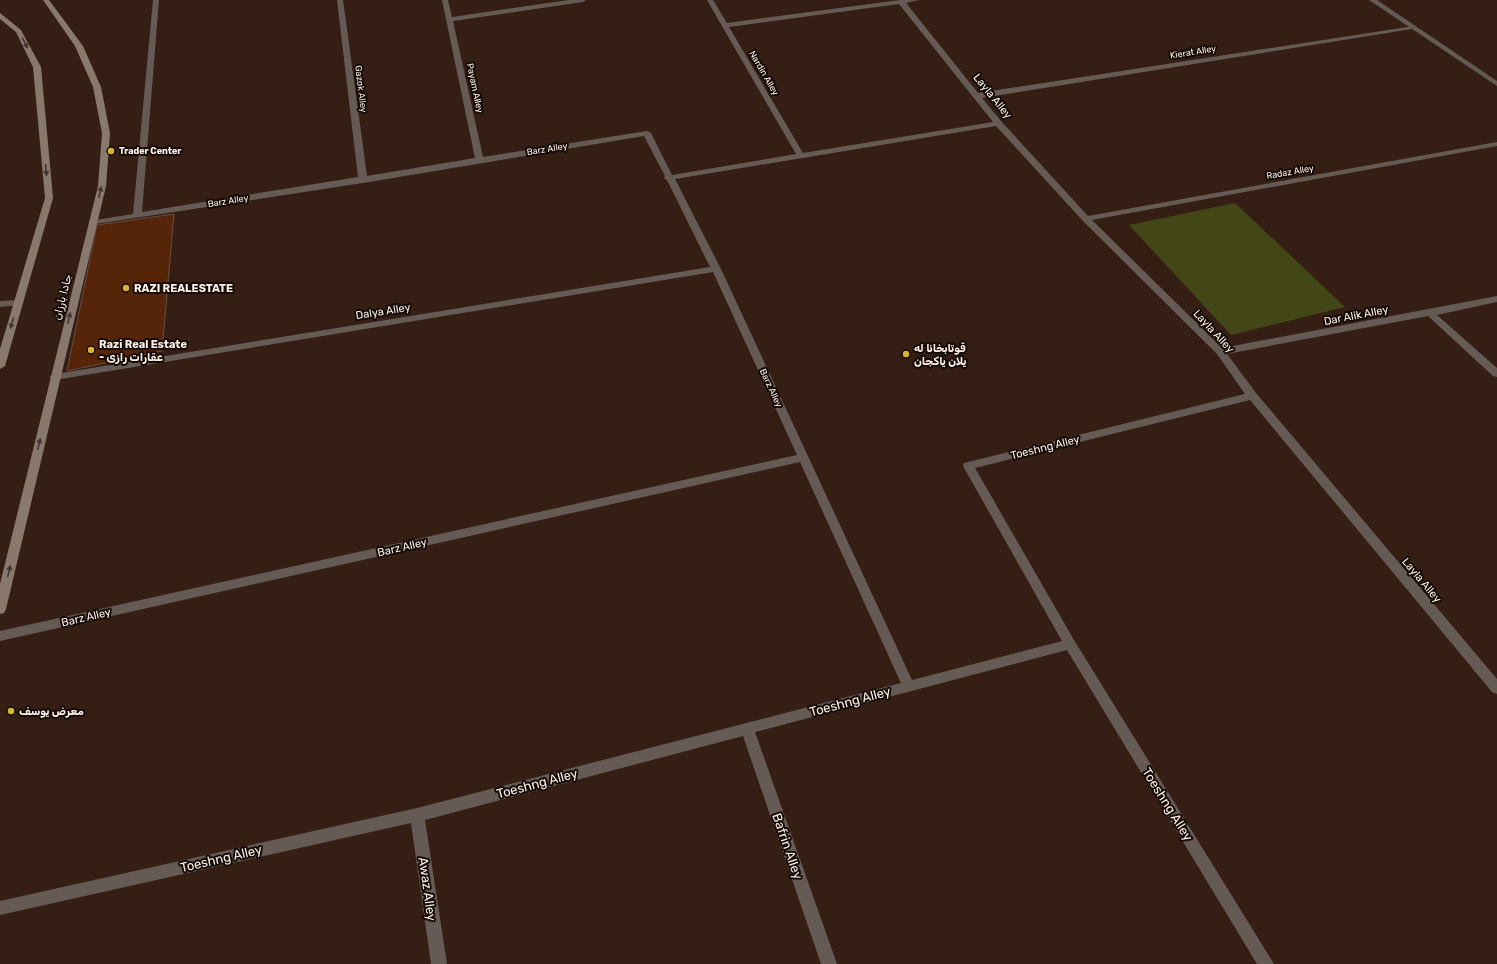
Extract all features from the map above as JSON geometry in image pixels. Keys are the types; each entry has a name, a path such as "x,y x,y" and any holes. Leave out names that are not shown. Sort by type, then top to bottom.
{"main road":[{"name":"جادا بارزان","path":"0,609 102,186 106,133 97,87 79,46 46,0"},
{"path":"0,15 19,31 37,66 49,198 0,366"}],"street":[{"path":"137,216 156,0"},
{"name":"Gazok Alley","path":"340,0 363,180"},
{"name":"Payam Alley","path":"446,0 480,161"},
{"path":"450,19 583,0"},
{"name":"Nardin Alley","path":"710,0 801,156"},
{"path":"725,25 916,0"},
{"path":"1372,0 1497,84"},
{"name":"Layla Alley","path":"902,2 998,122 1086,219 1220,352 1252,396 1497,688"},
{"name":"Kierat Alley","path":"977,96 1412,27"},
{"path":"668,178 998,122"},
{"name":"Barz Alley","path":"92,223 646,133 716,269 909,686"},
{"name":"Radaz Alley","path":"1086,219 1497,144"},
{"name":"Dalya Alley","path":"55,377 716,269"},
{"name":"Dar Alik Alley","path":"1220,352 1497,299"},
{"path":"0,304 18,303"},
{"path":"1430,313 1497,374"},
{"name":"Toeshng Alley","path":"1252,396 968,466 1070,644 1266,964"},
{"name":"Barz Alley","path":"0,636 804,457"},
{"name":"Toeshng Alley","path":"0,908 417,815 1070,644"},
{"name":"Bafrin Alley","path":"747,728 829,964"},
{"name":"Awaz Alley","path":"417,815 439,964"}],"green space":[{"path":"1235,203 1345,307 1231,335 1129,225"}],"building":[{"name":"RAZI REALESTATE","path":"174,214 162,351 67,371 97,225"}],"place":[{"name":"Trader Center","path":"111,151"},
{"name":"RAZI REALESTATE","path":"126,288"},
{"name":"Razi Real Estate - عقارات رازی","path":"91,350"},
{"name":"قوتابخانا له يلان ياكجان","path":"906,354"},
{"name":"معرض يوسف","path":"11,711"}]}
